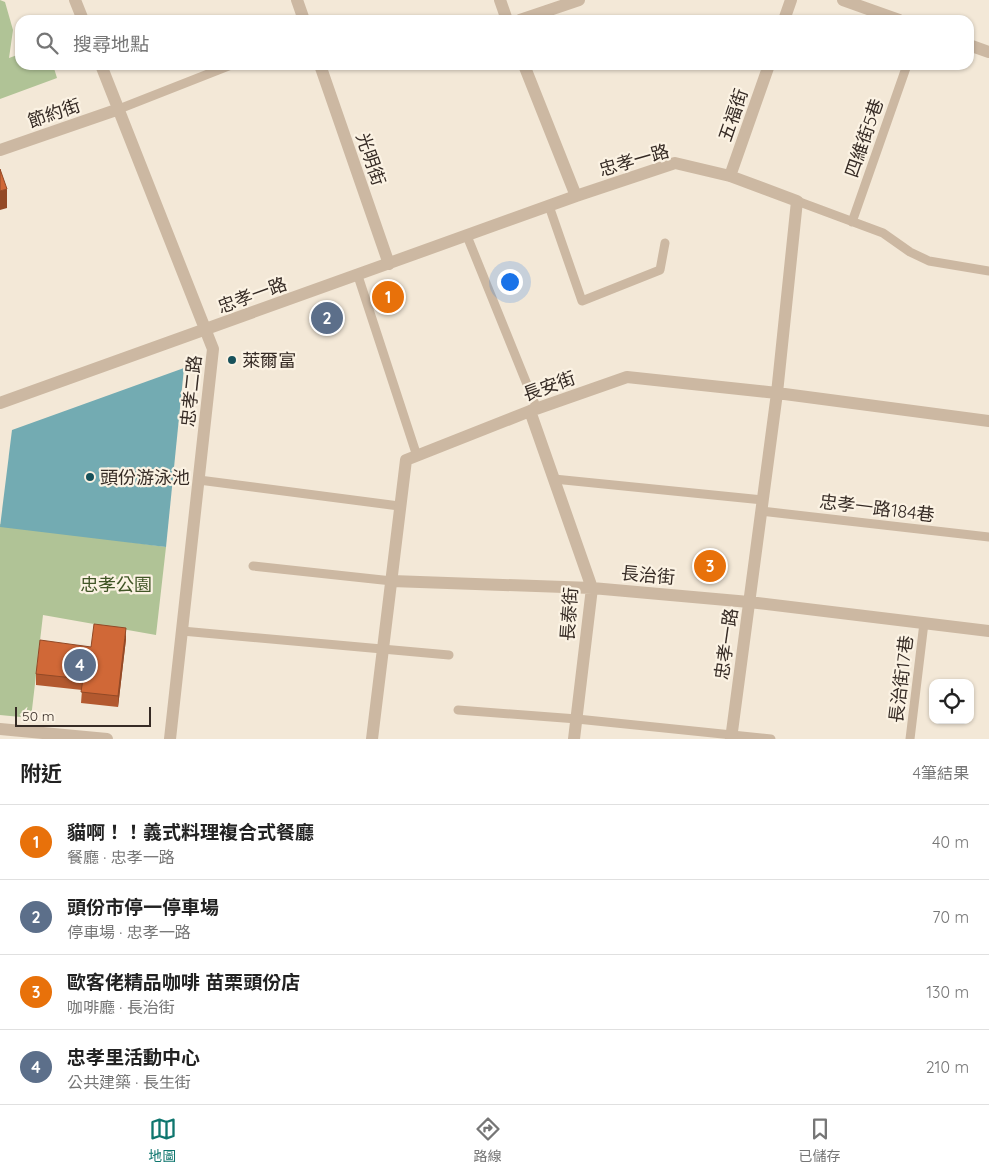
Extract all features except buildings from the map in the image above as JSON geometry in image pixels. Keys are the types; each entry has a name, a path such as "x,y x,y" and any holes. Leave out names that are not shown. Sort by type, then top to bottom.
{"street":[{"path":"75,0 81,15"},
{"path":"297,0 302,15"},
{"path":"500,0 505,15"},
{"path":"535,15 579,0"},
{"path":"786,15 791,0"},
{"path":"843,0 885,15"},
{"path":"974,47 989,52"},
{"name":"忠孝二路","path":"104,70 213,349 170,739"},
{"name":"光明街","path":"322,70 389,264"},
{"path":"526,70 576,196"},
{"name":"五福街","path":"730,176 766,70"},
{"name":"節約街","path":"0,150 119,108"},
{"name":"忠孝一路","path":"0,404 576,196 675,163 730,176 797,201 777,393 731,738"},
{"name":"長安街","path":"417,456 533,410 628,377 777,393 989,421"},
{"name":"長泰街","path":"533,410 554,479 592,588 574,739"},
{"path":"372,739 406,460 417,456"},
{"name":"長治街","path":"392,581 592,588 749,602 989,630"},
{"path":"0,729 43,736 107,739"}],"lane":[{"path":"119,108 218,70"},
{"name":"四維街5巷","path":"852,222 905,70"},
{"path":"797,201 883,233 910,252 929,261 989,271"},
{"path":"549,206 582,301 660,270 665,243"},
{"path":"467,236 533,410"},
{"path":"358,276 417,456"},
{"name":"忠孝一路184巷","path":"554,479 762,505 989,537"},
{"path":"199,480 399,506"},
{"path":"253,566 392,581"},
{"name":"長治街17巷","path":"910,739 924,623"},
{"path":"182,631 449,655"},
{"path":"458,710 577,719 731,738 771,739"}],"green space":[{"path":"0,0 5,2 13,30 9,58 15,56 15,70 55,70 57,78 0,99"},
{"name":"忠孝公園","path":"0,524 166,547 156,635 43,615 31,718 0,715"}],"water":[{"name":"頭份游泳池","path":"184,368 166,547 0,527 12,430"}],"place":[{"name":"貓啊！！義式料理複合式餐廳","path":"388,297"},
{"name":"頭份市停一停車場","path":"327,318"},
{"name":"萊爾富","path":"232,360"},
{"name":"頭份游泳池","path":"90,477"},
{"name":"歐客佬精品咖啡 苗栗頭份店","path":"710,566"},
{"name":"忠孝里活動中心","path":"80,665"}]}
